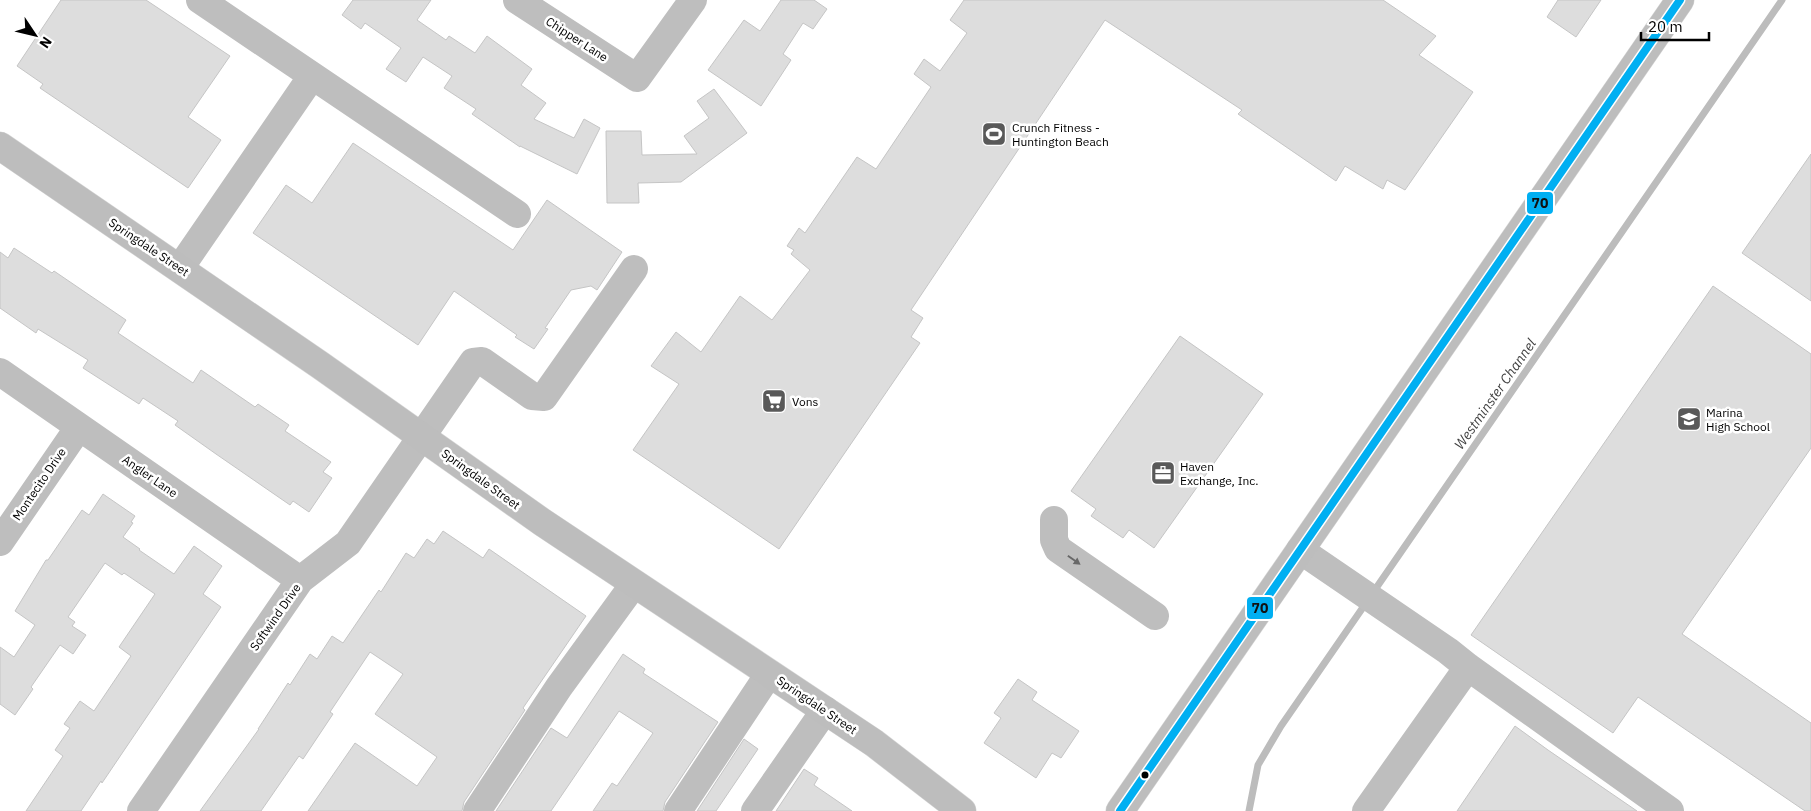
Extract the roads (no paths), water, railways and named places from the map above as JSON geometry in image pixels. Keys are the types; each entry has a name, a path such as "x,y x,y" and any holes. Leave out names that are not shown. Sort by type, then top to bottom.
{"main road":[{"path":"1120,811 1680,0"},
{"name":"Springdale Street","path":"0,146 180,268 542,522 874,743 962,811"}],"street":[{"path":"200,0 517,214"},
{"name":"Chipper Lane","path":"517,0 637,78 693,0"},
{"path":"180,268 312,76"},
{"name":"Softwind Drive","path":"142,811 300,580 348,543 473,362 482,361 532,396 544,397 634,269"},
{"name":"Angler Lane","path":"0,372 300,580"},
{"name":"Montecito Drive","path":"0,542 78,427"},
{"path":"1054,520 1054,540 1058,549 1155,616"},
{"path":"1300,550 1448,650 1468,667 1670,811"},
{"path":"477,811 559,687 634,584"},
{"path":"1366,811 1468,667"},
{"path":"678,811 770,674"},
{"path":"755,811 825,710"}],"waterway":[{"name":"Westminster Channel","path":"1372,594 1782,0"},
{"name":"Westminster Channel","path":"1249,811 1258,765 1281,726 1366,603"}],"place":[{"name":"Crunch Fitness - Huntington Beach","path":"994,134"},
{"name":"Vons","path":"774,401"},
{"name":"Marina High School","path":"1689,419"},
{"name":"Haven Exchange, Inc.","path":"1163,473"}]}
